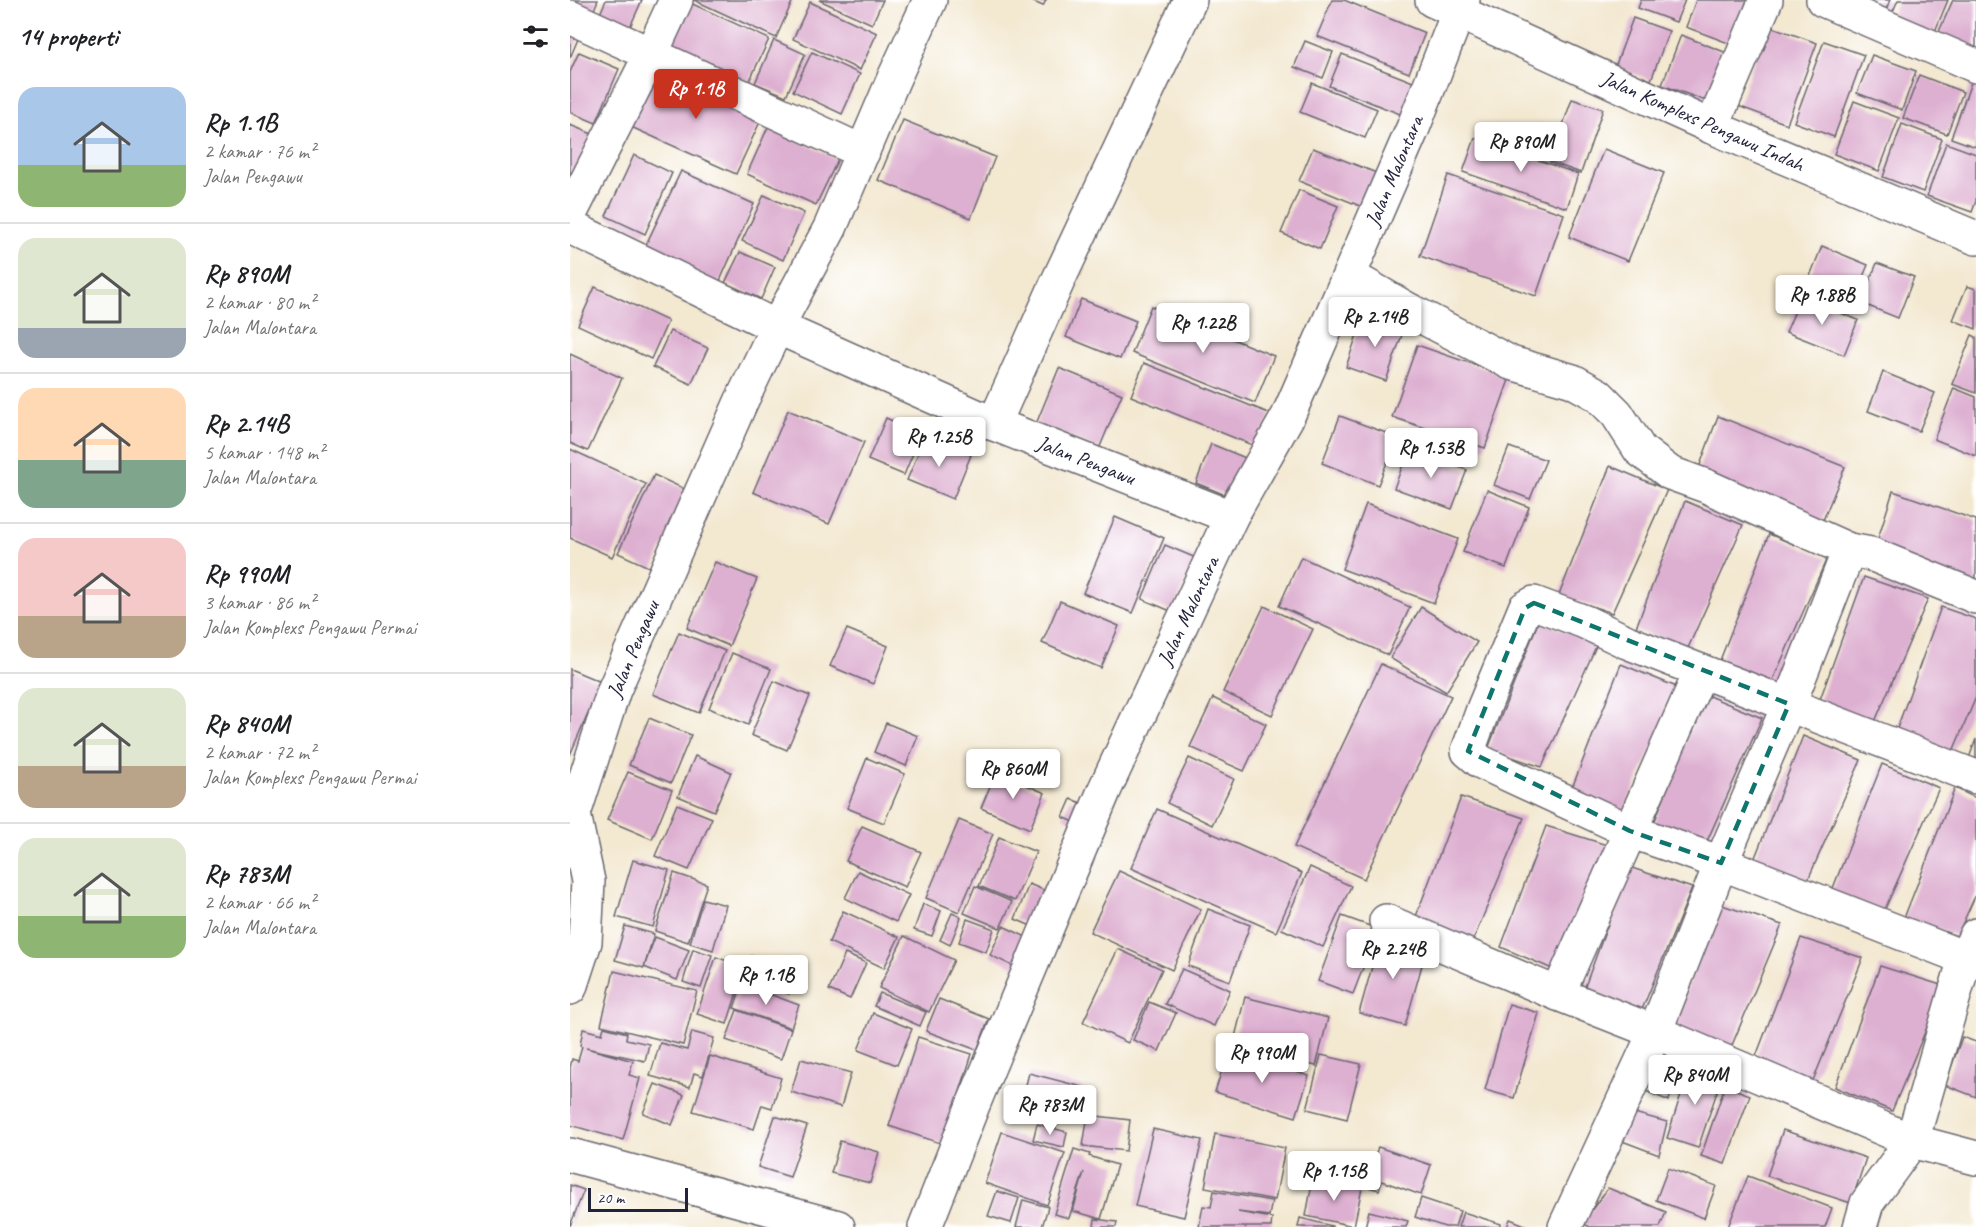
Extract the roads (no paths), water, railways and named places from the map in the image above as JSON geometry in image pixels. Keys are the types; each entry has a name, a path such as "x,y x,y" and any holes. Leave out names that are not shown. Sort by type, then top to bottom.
{"street":[{"path":"570,214 676,0"},
{"name":"Jalan Pengawu","path":"570,988 585,942 588,881 572,813 614,690 741,402 777,327 830,228 930,0"},
{"path":"994,424 1058,281 1190,0"},
{"path":"1823,0 1976,66"},
{"path":"1712,127 1764,1"},
{"name":"Jalan Komplexs Pengawu Indah","path":"1451,4 1712,127 1974,232"},
{"name":"Jalan Malontara","path":"925,1227 973,1105 1104,791 1231,517 1288,416 1350,276 1413,128 1451,4"},
{"path":"570,17 863,152"},
{"name":"Jalan Pengawu","path":"570,227 777,327 994,424 1231,517"},
{"path":"1350,276 1409,310 1511,363 1573,381 1598,395 1617,414 1640,450 1670,473 1706,486 1849,550 1871,554 1976,597"},
{"path":"1565,1227 1655,1032 1721,863 1789,704 1849,550"},
{"path":"1860,1227 1867,1203 1912,1141 1971,946 1630,831 1481,762 1468,751 1525,609 1534,603 1585,622 1627,642 1976,777"},
{"path":"1558,994 1701,671"},
{"path":"1386,921 1912,1141 1976,1158"},
{"path":"570,1155 838,1227"}]}
